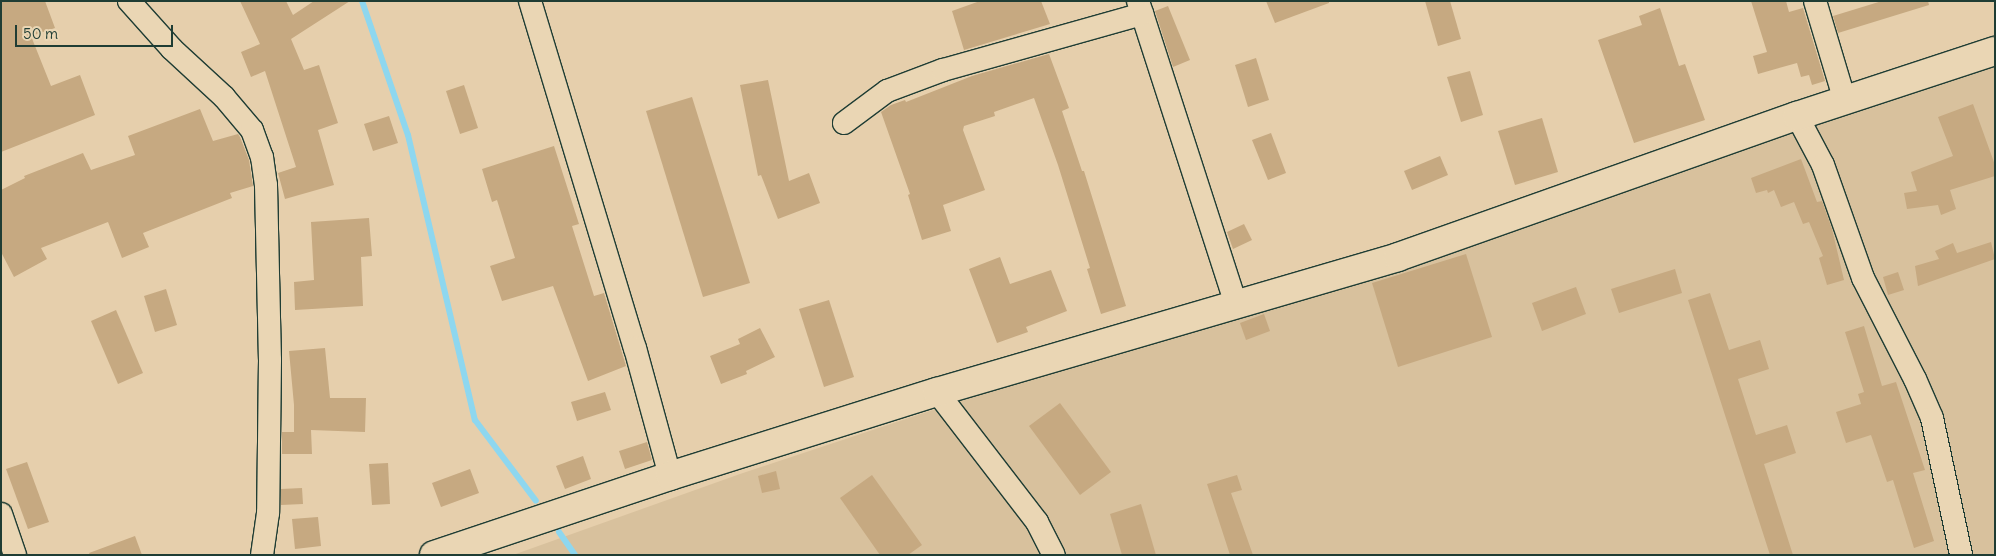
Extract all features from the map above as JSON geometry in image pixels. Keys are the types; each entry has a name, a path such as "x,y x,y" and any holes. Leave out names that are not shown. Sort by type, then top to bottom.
{"street":[{"path":"129,1 172,49 224,97 252,130 262,157 266,185 270,360 268,513 262,555"},
{"path":"530,1 635,348 670,476"},
{"path":"1815,1 1844,101"},
{"path":"844,122 887,90 942,70 1140,7 1236,304"},
{"path":"434,555 670,476 937,392 1398,257 1798,116 1995,51"},
{"path":"1798,116 1823,165 1864,278 1915,379 1932,418 1961,555"},
{"path":"937,392 1038,522 1054,555"},
{"path":"1,514 15,555"}],"shaded area":[{"path":"1995,57 1995,555 513,555 740,474"}],"building":[{"path":"1,1 45,1 55,28 31,36 51,86 80,75 95,115 1,152"},
{"path":"240,1 286,1 293,15 314,1 350,1 291,39 304,70 319,65 338,123 318,130 334,185 285,199 278,173 296,167 265,71 251,77 241,52 260,44"},
{"path":"980,1 1041,1 1050,24 964,50 952,11"},
{"path":"1266,1 1329,1 1329,3 1275,23"},
{"path":"1425,1 1450,1 1461,39 1438,46"},
{"path":"1751,1 1786,1 1789,12 1803,8 1825,81 1812,85 1809,75 1801,77 1797,63 1758,74 1753,56 1767,52"},
{"path":"1882,1 1928,1 1929,5 1838,33 1833,16"},
{"path":"1168,6 1190,60 1173,67 1155,11"},
{"path":"1660,8 1679,66 1685,64 1705,120 1634,143 1598,40 1642,25 1639,16"},
{"path":"1049,54 1069,108 1062,111 1082,171 1084,171 1126,306 1101,314 1087,269 1090,268 1058,165 1034,98 994,112 995,116 964,126 963,130 985,190 943,205 951,231 922,240 908,195 910,194 881,112 891,105 905,100 906,102 972,76"},
{"path":"1256,58 1269,100 1248,107 1235,65"},
{"path":"1470,71 1483,115 1461,122 1447,77"},
{"path":"768,80 789,181 809,173 820,203 778,219 761,175 758,176 740,85"},
{"path":"464,85 478,128 460,134 446,91"},
{"path":"692,97 750,283 703,297 646,111"},
{"path":"1973,104 1995,165 1995,176 1950,190 1956,209 1941,215 1938,205 1907,209 1904,193 1917,191 1911,172 1953,156 1938,117"},
{"path":"200,109 213,141 238,134 249,160 253,186 230,193 232,198 143,233 149,247 122,258 108,222 41,248 47,259 14,277 1,252 1,190 25,178 24,176 83,153 91,170 135,155 128,136"},
{"path":"389,116 398,143 373,151 364,124"},
{"path":"1542,118 1558,172 1515,185 1498,131"},
{"path":"1271,133 1286,173 1268,180 1252,140"},
{"path":"554,146 579,224 572,226 594,296 604,293 626,366 588,381 553,286 502,301 490,266 515,258 497,200 492,202 482,169"},
{"path":"1440,156 1448,175 1412,190 1404,171"},
{"path":"1801,159 1817,202 1822,201 1832,229 1844,280 1827,285 1819,258 1823,256 1809,222 1803,224 1794,202 1781,207 1774,190 1768,193 1767,190 1756,193 1751,178"},
{"path":"369,218 372,256 361,257 363,306 295,310 294,282 314,280 311,222"},
{"path":"1244,224 1252,240 1233,249 1227,232"},
{"path":"1991,242 1995,259 1918,286 1915,266 1939,259 1935,251 1953,243 1957,253"},
{"path":"1466,254 1492,337 1398,367 1372,283"},
{"path":"1000,257 1010,284 1051,270 1067,311 1026,327 1028,332 997,343 969,269"},
{"path":"1675,269 1682,293 1619,313 1611,289"},
{"path":"1898,272 1904,290 1888,295 1883,277"},
{"path":"1576,287 1586,314 1542,331 1532,303"},
{"path":"166,289 177,325 155,332 144,296"},
{"path":"1710,293 1729,350 1760,340 1769,369 1738,379 1756,435 1787,425 1796,453 1764,464 1793,555 1770,555 1688,300"},
{"path":"829,300 854,377 824,387 799,309"},
{"path":"116,310 143,373 118,384 91,321"},
{"path":"1264,314 1270,331 1246,340 1240,323"},
{"path":"1864,326 1882,386 1896,382 1925,470 1913,473 1934,541 1914,548 1893,480 1887,482 1871,435 1846,443 1836,412 1861,404 1858,394 1864,392 1845,332"},
{"path":"760,328 775,357 746,371 747,374 721,384 710,356 740,344 738,339"},
{"path":"325,348 330,398 366,398 365,432 311,430 312,454 282,454 282,432 294,432 294,405 289,351"},
{"path":"605,392 611,410 577,421 571,402"},
{"path":"1060,403 1111,472 1080,495 1029,426"},
{"path":"647,442 652,460 625,469 619,451"},
{"path":"583,456 591,479 565,489 556,466"},
{"path":"27,462 49,522 28,529 6,469"},
{"path":"388,463 390,504 372,505 369,464"},
{"path":"470,469 479,493 441,507 432,483"},
{"path":"776,471 780,489 762,493 758,476"},
{"path":"872,475 922,545 908,555 880,555 840,498"},
{"path":"1237,475 1242,490 1231,493 1253,555 1230,555 1207,484"},
{"path":"302,488 303,504 281,505 281,489"},
{"path":"1141,504 1156,555 1122,555 1110,514"},
{"path":"318,517 321,546 295,549 292,519"},
{"path":"135,536 142,555 90,555 89,553"}],"waterway":[{"path":"362,1 408,135 475,420 536,501"},
{"path":"559,532 575,555"}]}
